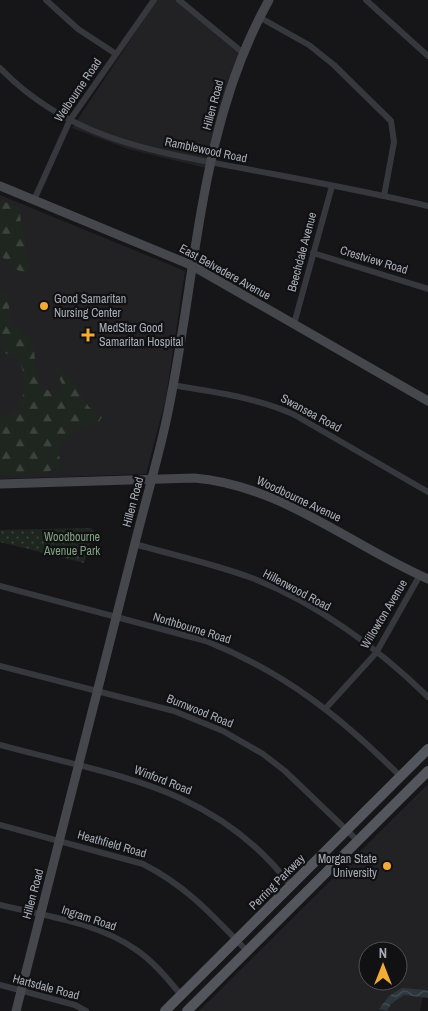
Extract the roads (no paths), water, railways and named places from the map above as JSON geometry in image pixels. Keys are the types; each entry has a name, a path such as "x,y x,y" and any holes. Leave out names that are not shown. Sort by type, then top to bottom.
{"main road":[{"name":"Perring Parkway","path":"165,1011 428,749"},
{"path":"188,1011 428,771"}],"street":[{"path":"46,0 78,29 116,54"},
{"name":"Welbourne Road","path":"34,200 70,120 154,0"},
{"path":"179,0 242,52"},
{"name":"Hillen Road","path":"16,1011 152,479 172,385 211,162 227,99 242,52 269,0"},
{"path":"366,0 428,56"},
{"path":"259,17 310,45 386,115 393,126 394,142 384,196"},
{"name":"Ramblewood Road","path":"0,68 24,90 70,120 121,143 428,206"},
{"name":"East Belvedere Avenue","path":"0,186 192,265 428,401"},
{"name":"Beechdale Avenue","path":"294,324 332,186"},
{"name":"Crestview Road","path":"313,253 428,289"},
{"name":"Swansea Road","path":"172,385 229,394 271,405 293,414 428,492"},
{"name":"Woodbourne Avenue","path":"0,484 207,479 244,487 290,507 424,577"},
{"name":"Hillenwood Road","path":"134,544 204,562 270,586 322,615 376,653 428,698"},
{"name":"Willowton Avenue","path":"326,708 376,653 424,577"},
{"name":"Northbourne Road","path":"0,586 206,642 232,652 281,677 326,708 370,746 400,776"},
{"name":"Burnwood Road","path":"0,666 174,711 233,736 285,771 358,841"},
{"name":"Winford Road","path":"0,745 145,783 202,808 246,838 279,870 291,886"},
{"name":"Heathfield Road","path":"0,825 130,859 154,870 197,899 247,951"},
{"name":"Ingram Road","path":"0,905 90,927 122,940 153,963 181,995"},
{"name":"Hartsdale Road","path":"0,985 75,1006 86,1011"}],"water":[{"path":"408,988 428,991 428,998 404,995 391,1004 387,1011 379,1009 389,996 397,991 408,991"}],"place":[{"name":"Good Samaritan Nursing Center","path":"44,306"},
{"name":"MedStar Good Samaritan Hospital","path":"88,335"},
{"name":"Morgan State University","path":"387,866"}],"park label":[{"name":"Woodbourne Avenue Park","path":"72,544"}]}
